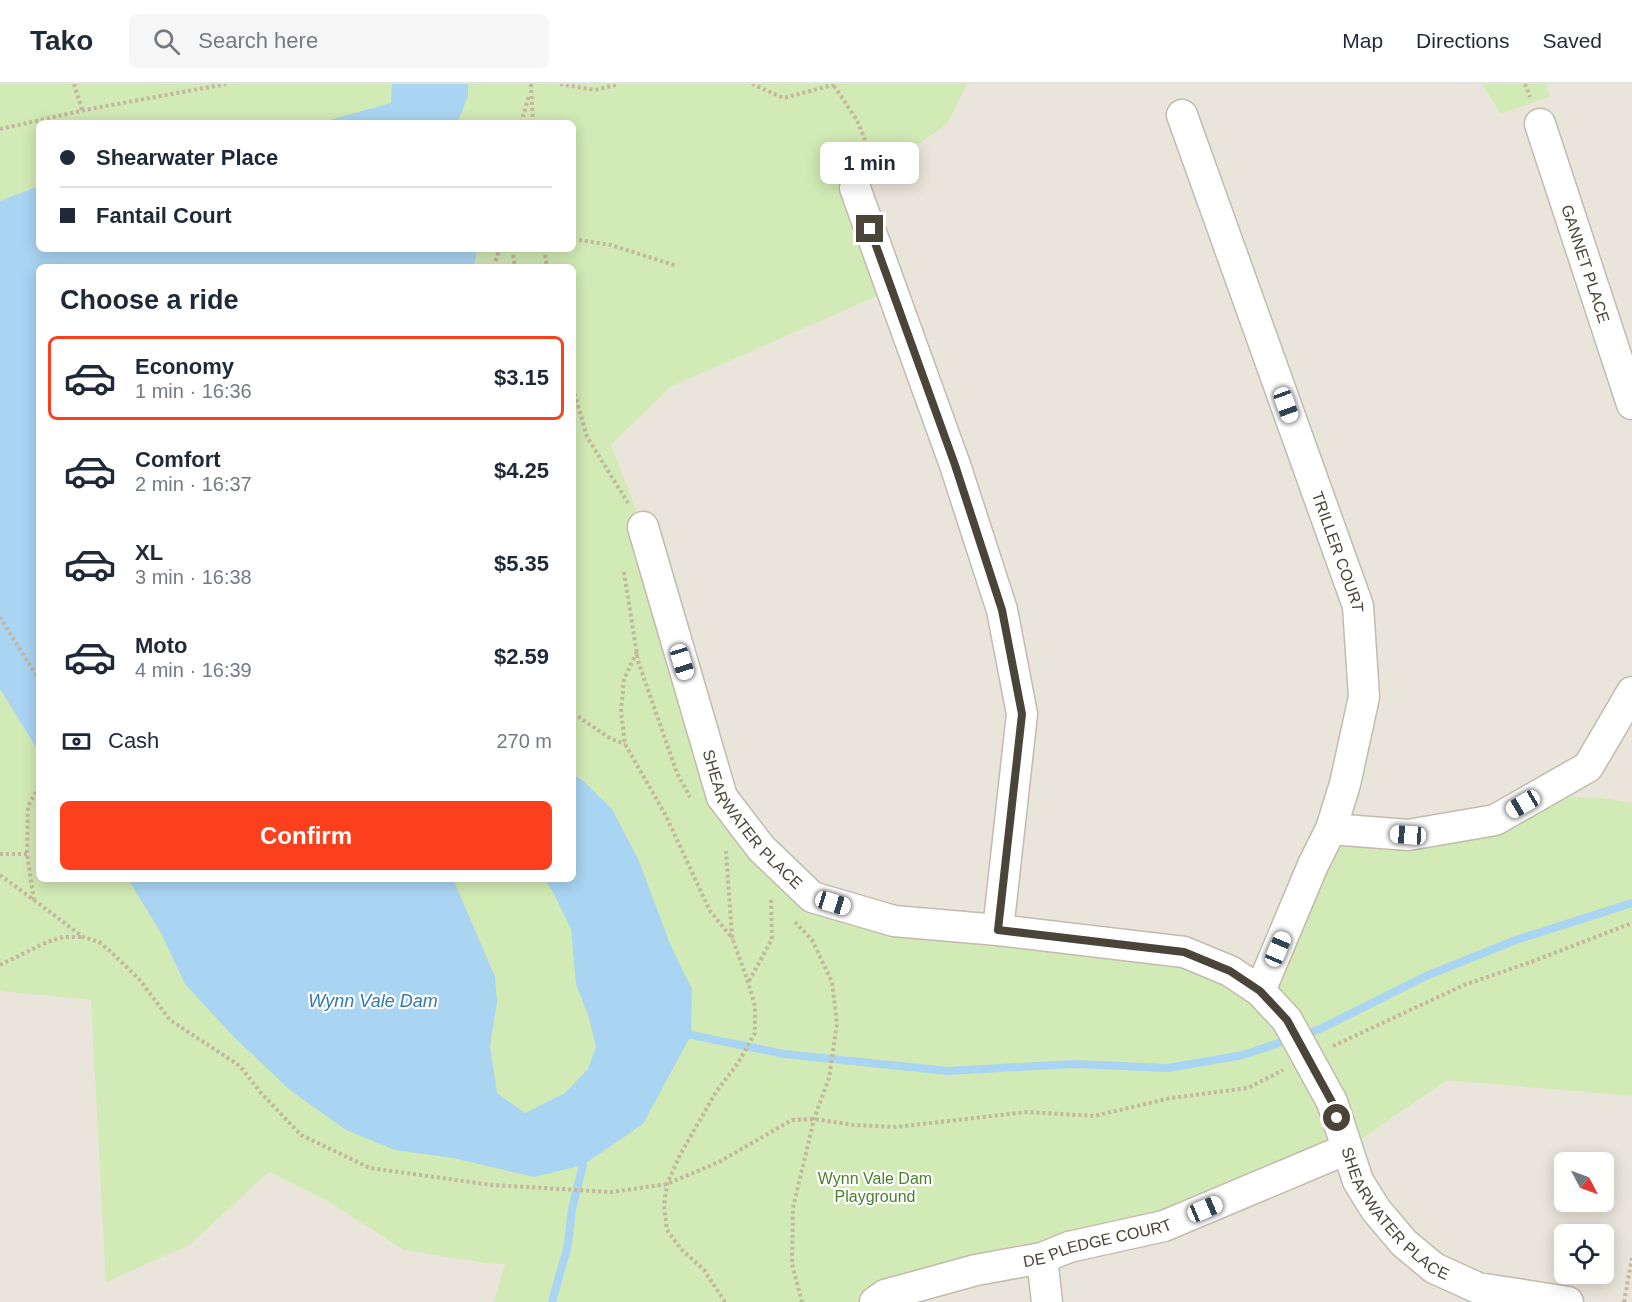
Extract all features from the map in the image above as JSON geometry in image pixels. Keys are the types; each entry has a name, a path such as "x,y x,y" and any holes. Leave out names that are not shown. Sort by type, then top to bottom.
{"street":[{"name":"TRILLER COURT","path":"1182,115 1358,606 1364,697 1345,784 1331,829 1313,865 1260,991"},
{"name":"GANNET PLACE","path":"1540,124 1632,404"},
{"path":"855,188 955,465 1002,610 1022,714 998,930"},
{"name":"SHEARWATER PLACE","path":"643,527 722,797 760,848 812,897 894,921 998,930 1184,952 1230,971 1260,991 1287,1020 1332,1102 1358,1181 1376,1210 1404,1243 1434,1268 1478,1288 1569,1302"},
{"path":"1331,829 1408,835 1495,820 1588,767 1632,692"},
{"name":"DE PLEDGE COURT","path":"875,1302 885,1295 976,1270 1042,1258 1069,1247 1164,1226 1347,1149"},
{"path":"1042,1258 1047,1302"}],"path":[{"path":"74,84 82,110"},
{"path":"39,120 226,84"},
{"path":"522,120 531,84"},
{"path":"560,84 595,90 619,84"},
{"path":"752,84 784,98 835,85 857,120 868,147 855,188"},
{"path":"530,92 533,120"},
{"path":"0,129 36,121"},
{"path":"576,239 611,245 677,266"},
{"path":"576,399 587,438 643,527"},
{"path":"0,617 36,675"},
{"path":"637,651 624,678 621,712 625,744 665,814 710,911 733,940"},
{"path":"576,715 611,739 625,744"},
{"path":"34,900 27,854 28,806 36,792"},
{"path":"725,1302 704,1270 681,1249 667,1230 664,1206 667,1184 680,1155 716,1092 738,1063 755,1033 755,1006 733,940 726,841"},
{"path":"0,854 27,854"},
{"path":"0,875 83,937"},
{"path":"748,982 772,939 771,897"},
{"path":"0,965 47,942 63,937 83,937 99,942 139,979 170,1020 240,1066 261,1093 302,1135 370,1168 492,1185 612,1192 667,1184 719,1162 792,1120 814,1119 855,1125 896,1127 1027,1112 1094,1116 1172,1098 1248,1088 1306,1056 1464,985 1632,924"},
{"path":"802,1302 792,1264 793,1208 814,1119 829,1078 837,1024"},
{"path":"1624,1302 1632,1258"}],"shaded area":[{"path":"0,84 1632,84 1632,1302 0,1302"}],"green space":[{"name":"Wynn Vale Dam Playground","path":"0,84 967,84 947,124 855,188 891,290 670,387 611,445 643,527 722,797 812,897 1184,952 1260,991 1331,829 1408,835 1537,796 1601,798 1632,803 1632,1096 1447,1080 1347,1149 1164,1226 875,1302 494,1302 505,1264 404,1250 329,1202 269,1172 189,1245 106,1282 91,1000 0,991"},
{"path":"1482,84 1547,84 1549,97 1501,114"}],"water":[{"path":"392,84 468,84 468,96 458,120 330,120 391,103"},
{"path":"36,187 36,252 476,252 474,264 36,264 36,747 0,689 0,201"},
{"name":"Wynn Vale Dam","path":"576,776 612,809 639,861 670,944 692,989 691,1035 643,1124 583,1165 534,1177 453,1158 395,1150 346,1130 290,1090 235,1038 185,984 161,933 130,882 454,882 495,977 497,1002 490,1046 497,1093 525,1113 565,1093 588,1069 596,1047 589,1018 576,984 571,929 547,882 576,882"}],"waterway":[{"path":"691,1035 784,1054 948,1071 1074,1064 1168,1068 1243,1055 1320,1029 1426,976 1516,940 1632,903"},
{"path":"552,1302 568,1245 572,1209 583,1165"}],"route":[{"path":"870,229 955,465 1002,610 1022,714 998,930 1184,952 1230,971 1260,991 1287,1020 1332,1102 1337,1118"}]}
